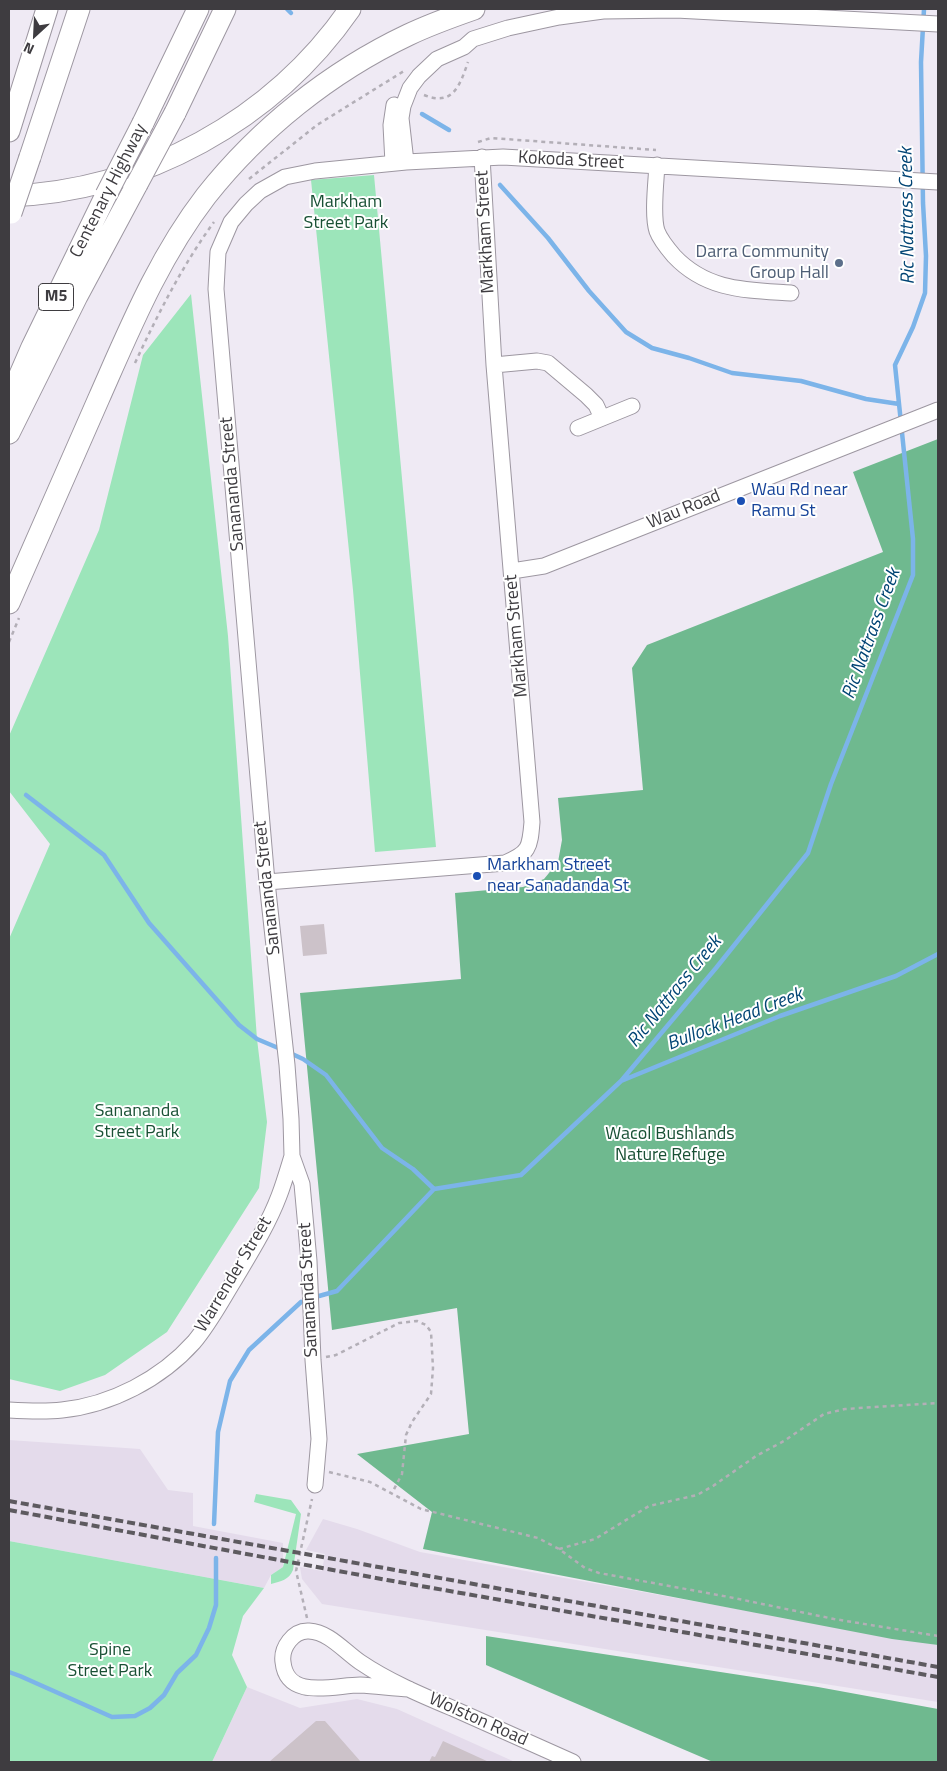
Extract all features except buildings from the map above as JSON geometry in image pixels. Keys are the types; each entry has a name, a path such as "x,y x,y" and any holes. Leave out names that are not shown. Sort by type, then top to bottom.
{"highway":[{"path":"9,131 47,9"},
{"path":"10,210 79,9"},
{"name":"Centenary Highway","path":"9,400 32,347 198,9"},
{"path":"9,433 77,296 176,113 225,9"},
{"path":"10,210 53,192 81,187 131,173 203,142 231,126 278,89 302,67 324,43 350,9"},
{"path":"14,611 136,313 177,239 207,196 256,141 286,114 321,87 350,67 407,35 474,9"}],"street":[{"path":"400,162 403,106 410,88 419,76 437,59 464,47 472,39 508,28 559,17 603,11 676,10 938,24"},
{"name":"Kokoda Street","path":"216,290 218,252 231,222 246,204 260,192 285,177 315,171 400,162 482,157 657,165 938,182"},
{"name":"Markham Street","path":"267,882 505,863 520,857 530,843 532,822 494,365 482,157"},
{"path":"657,165 655,215 657,230 668,250 684,266 710,282 736,289 791,293"},
{"name":"Sanananda Street","path":"216,290 267,882 292,1119 292,1156 302,1184 309,1261 313,1360 319,1439 316,1478"},
{"path":"494,365 537,361 548,364 586,395 596,405 602,418"},
{"path":"578,428 632,406"},
{"name":"Wau Road","path":"512,571 544,566 934,411"},
{"name":"Warrender Street","path":"9,1410 63,1410 90,1404 114,1397 141,1384 169,1367 194,1342 211,1320 263,1232 280,1195 292,1156"},
{"name":"Wolston Road","path":"409,1690 359,1685 311,1689 294,1683 284,1670 282,1657 288,1641 297,1634 307,1631 324,1635 361,1662 409,1690 573,1762"}],"path":[{"path":"418,92 439,99 445,98 456,91 461,82 472,39"},
{"path":"248,180 317,125 391,79"},
{"path":"472,144 491,138 657,150"},
{"path":"135,364 177,279 214,222"},
{"path":"9,642 14,611"},
{"path":"313,1360 336,1355 399,1323 417,1320 426,1325 431,1332 433,1368 431,1394 412,1422 406,1435 402,1474 392,1493"},
{"path":"559,1550 595,1539 649,1506 696,1495 824,1414 845,1409 938,1403"},
{"path":"307,1631 306,1614 296,1571 316,1478 370,1482 421,1509 538,1538 586,1568 599,1573 729,1597 834,1620 938,1636"}],"shaded area":[{"path":"9,1440 140,1449 168,1490 193,1493 193,1526 283,1543 283,1567 271,1575 264,1588 9,1541"},
{"path":"323,1519 420,1552 938,1645 938,1702 322,1604 302,1579 300,1567 322,1571 325,1554 306,1550"},
{"path":"247,1687 300,1708 357,1699 397,1709 515,1762 212,1762"}],"green space":[{"name":"Markham Street Park","path":"374,175 436,847 375,852 353,590 311,180"},
{"name":"Sanananda Street Park","path":"191,294 228,636 257,1039 267,1122 259,1188 167,1332 105,1375 60,1391 9,1379 9,939 50,844 9,791 9,736 99,530 143,355"},
{"name":"Wacol Bushlands Nature Refuge","path":"938,439 938,1645 892,1639 423,1549 432,1512 357,1454 469,1434 457,1308 332,1330 300,993 461,979 455,893 523,887 544,879 558,862 562,840 558,798 643,790 632,668 647,645 883,552 853,472"},
{"path":"256,1494 291,1500 301,1514 293,1570 287,1578 271,1584 271,1575 283,1567 296,1514 254,1502"},
{"name":"Spine Street Park","path":"9,1541 264,1588 243,1616 232,1655 247,1687 212,1762 9,1762"},
{"path":"486,1636 818,1687 938,1709 938,1762 713,1762 486,1665"}],"waterway":[{"path":"287,9 291,13"},
{"name":"Ric Nattrass Creek","path":"621,1081 716,968 808,853 831,784 913,575 913,539 895,365 913,327 925,293 926,256 923,203 921,62 924,9"},
{"path":"422,114 449,130"},
{"path":"500,185 548,238 589,291 626,332 652,348 732,373 801,381 866,399 899,404"},
{"path":"26,795 104,855 149,923 239,1025 257,1039 283,1050"},
{"name":"Bullock Head Creek","path":"319,1296 337,1291 434,1189 521,1175 621,1081 780,1016 896,976 938,954"},
{"path":"290,1053 303,1059 326,1075 382,1148 413,1169 434,1189"},
{"name":"Bullock Head Creek","path":"214,1524 218,1432 230,1381 249,1350 301,1302"},
{"name":"Bullock Head Creek","path":"9,1672 112,1717 135,1716 150,1708 164,1695 177,1673 196,1655 209,1628 216,1605 216,1558"}],"railway":[{"path":"9,1501 938,1667"},
{"path":"9,1510 387,1580 938,1677"}],"place":[{"name":"Darra Community Group Hall","path":"839,263"},
{"name":"Wau Rd near Ramu St","path":"741,501"},
{"name":"Markham Street near Sanadanda St","path":"477,876"}]}
